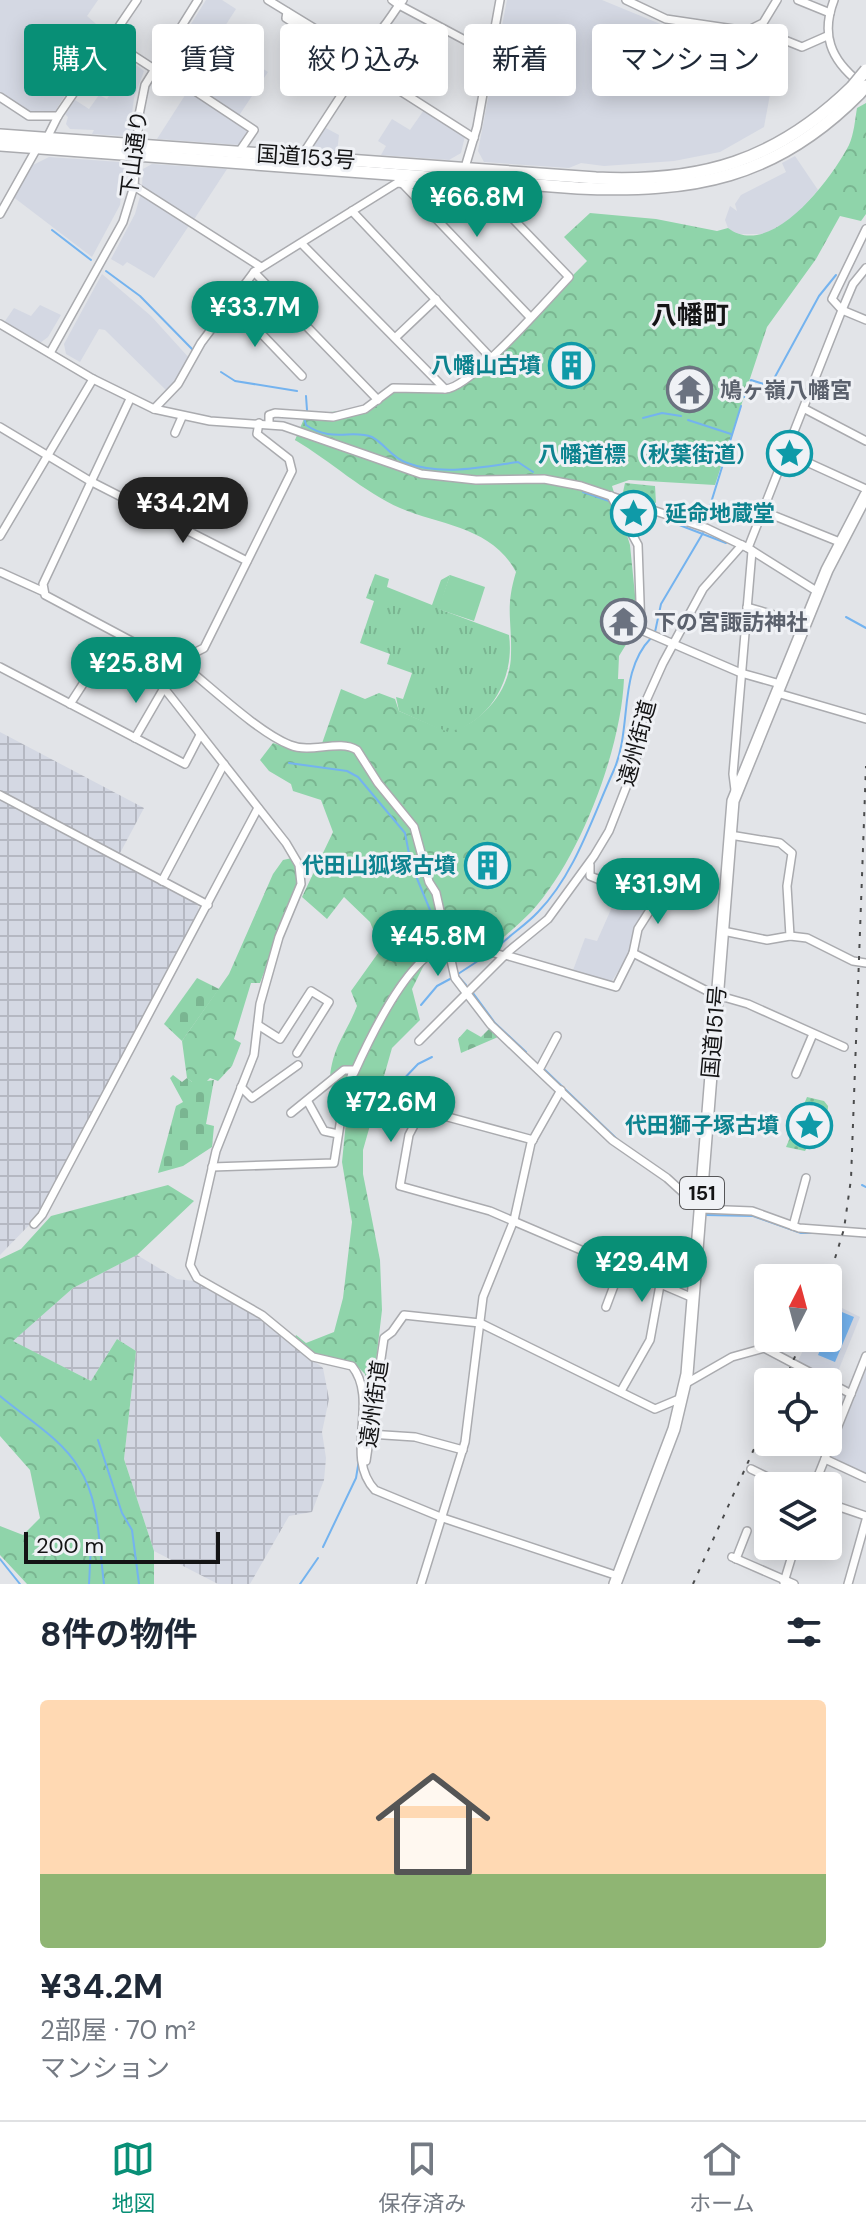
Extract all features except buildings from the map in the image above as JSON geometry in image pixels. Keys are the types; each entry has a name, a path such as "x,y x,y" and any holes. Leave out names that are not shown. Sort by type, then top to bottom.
{"highway":[{"name":"国道153号","path":"0,145 239,152 615,189 692,185 741,172 782,154 830,121 861,89 866,70"},
{"name":"国道153号","path":"0,135 47,138 136,151 464,173"},
{"name":"国道151号","path":"617,1580 674,1429 679,1399 685,1385 735,790 818,592 866,492"}],"street":[{"path":"122,24 137,0"},
{"name":"下山通り","path":"183,24 198,0"},
{"path":"268,0 340,44 360,46 374,39 398,2 464,39"},
{"path":"496,24 500,0"},
{"path":"626,0 666,19 700,24"},
{"path":"760,24 777,0"},
{"path":"798,0 827,11"},
{"path":"834,0 827,11 827,36 861,89"},
{"path":"287,12 286,18 296,24"},
{"path":"788,41 802,47 827,36"},
{"name":"下山通り","path":"50,353 123,222 134,186 141,100 152,74"},
{"path":"47,138 72,96"},
{"path":"201,96 254,130 239,152"},
{"path":"301,157 341,96"},
{"path":"409,96 474,138"},
{"path":"455,201 474,138 482,96"},
{"path":"0,97 29,116 58,116"},
{"path":"0,214 37,148"},
{"path":"154,409 183,378 201,343 230,301 257,270 397,183 427,186 455,201 477,204 489,194 569,277 491,358 455,388 393,388 365,409 333,417 275,413 269,415 269,423"},
{"path":"403,184 530,317"},
{"path":"134,186 257,270 378,400"},
{"path":"352,211 491,358"},
{"path":"866,229 833,294 834,304 866,320"},
{"path":"301,243 445,389"},
{"name":"遠州街道","path":"419,1041 504,956 548,919 609,831 629,781 645,703 703,589 747,548 765,512 853,284 866,268"},
{"path":"396,337 436,299"},
{"path":"230,301 302,376"},
{"path":"0,324 93,379 154,409 182,417 269,423 421,474 476,480 544,479 611,496 686,520 747,548 818,592"},
{"path":"0,536 93,379"},
{"path":"42,591 130,399"},
{"path":"805,409 866,441"},
{"path":"175,433 182,417"},
{"path":"178,661 204,648 294,466 257,434 259,423"},
{"path":"0,427 90,481 247,561"},
{"path":"787,453 866,492"},
{"path":"611,496 638,545 641,630 741,673 866,719"},
{"path":"765,512 842,543"},
{"name":"遠州街道","path":"735,790 733,774 747,607 747,548"},
{"path":"0,572 42,591 167,660 178,661 292,746 324,749 345,745 357,750 418,835 429,882 436,893 452,970 491,1025 612,1140 667,1178 701,1209 760,1213 793,1226 866,1233"},
{"path":"747,607 805,624"},
{"path":"167,660 160,678 164,688 294,854 302,876 300,891 279,937 252,1059 221,1133 190,1265 192,1271 197,1278 262,1315 313,1357 352,1366 364,1388 361,1436 365,1470 375,1490 443,1518 617,1580"},
{"path":"0,667 185,764 200,735"},
{"path":"70,704 92,670 160,678"},
{"path":"135,738 164,688"},
{"path":"162,881 224,764"},
{"path":"0,795 208,905"},
{"path":"34,1224 42,1215 258,808"},
{"path":"730,835 780,843 792,853 787,886 790,936"},
{"path":"590,876 588,871 594,856"},
{"path":"212,1167 331,1164 345,1095 393,995 433,953 447,946 504,956 616,987 633,953 638,929 652,907 630,892 590,876 581,879 570,891"},
{"path":"723,931 767,940 790,936 807,938 853,961 866,963"},
{"path":"633,953 717,996 748,1004 844,1047"},
{"path":"258,1025 280,1039 311,991 329,1002 297,1053"},
{"path":"796,1074 813,1034"},
{"path":"539,1070 557,1036"},
{"path":"241,1087 252,1098 298,1065"},
{"path":"291,1113 344,1070 350,1068 354,1073"},
{"path":"393,1085 422,1110 533,1140"},
{"path":"421,1584 463,1450 483,1297 514,1220 533,1140 561,1090"},
{"path":"308,1102 324,1131 338,1134"},
{"path":"422,1110 409,1135 400,1186 514,1220 693,1298"},
{"path":"793,1226 806,1178"},
{"path":"606,1307 621,1267"},
{"path":"621,1391 650,1340 660,1285"},
{"name":"遠州街道","path":"365,1470 384,1338 404,1315 480,1323"},
{"path":"480,1323 655,1409 679,1399"},
{"path":"685,1385 732,1357 764,1348 851,1394"},
{"path":"820,1472 866,1356"},
{"path":"369,1434 415,1437 463,1450"},
{"path":"825,1459 866,1478"},
{"path":"751,1469 757,1472"},
{"path":"842,1509 866,1518 848,1584"},
{"path":"747,1531 734,1558 794,1584"},
{"path":"784,1582 791,1560"}],"shaded area":[{"path":"0,0 98,0 87,16 96,24 24,24 24,96 64,96 54,113 29,113 0,95"},
{"path":"206,0 222,0 236,9 226,24 191,24"},
{"path":"507,0 602,0 660,24 592,24 592,96 770,96 764,127 720,152 674,161 604,166 581,163 569,168 484,162 478,151 489,96 576,96 576,24 502,24"},
{"path":"136,65 144,71 136,93"},
{"path":"98,96 107,99 109,96 135,96 130,129 122,136 92,134 94,130 70,129 66,124 68,117 65,114 75,100 89,109"},
{"path":"185,96 200,96 251,130 240,145 157,139"},
{"path":"206,96 252,96 238,117"},
{"path":"424,110 465,136 461,153 449,160 381,155 386,146 378,141 392,119 410,130"},
{"path":"324,127 339,135 337,152 309,150"},
{"path":"795,156 818,190 793,218 765,234 736,234 728,228 725,220 730,206 737,211 735,204 741,195 786,172 782,163"},
{"path":"49,157 120,162 124,167 120,205 92,257 12,196 33,165"},
{"path":"152,164 227,169 193,221 142,187 143,169"},
{"path":"141,193 190,224 154,278 127,262 123,266 111,259 135,214"},
{"path":"102,274 151,316 190,359 176,383 166,390 105,330 99,329 80,362 66,354 64,344"},
{"path":"40,305 61,315 48,337 40,343 3,324 14,308 31,316"},
{"path":"0,732 144,808 119,855 0,791"},
{"path":"0,798 197,903 200,914 40,1214 0,1255"},
{"path":"620,889 647,907 631,951 610,984 572,973 585,938 597,941"},
{"path":"137,1255 177,1279 194,1281 252,1313 323,1368 329,1399 322,1432 326,1458 324,1480 312,1512 289,1516 250,1584 218,1584 154,1551 124,1459 136,1351 117,1339 91,1381 12,1341 73,1288"},
{"path":"842,1308 860,1317 839,1368 811,1368 798,1361 802,1352 842,1352"},
{"path":"866,1369 866,1475 831,1456 842,1456 842,1426"}],"green space":[{"path":"866,103 866,214 861,221 840,216 816,259 767,327 715,485 629,480 612,486 630,545 638,625 619,656 618,679 624,679 615,738 595,802 581,834 549,890 517,925 494,946 454,942 426,961 412,989 420,1020 392,1048 363,1150 363,1174 380,1260 382,1310 372,1396 367,1393 365,1374 355,1364 315,1354 294,1339 296,1335 306,1343 334,1332 343,1298 352,1222 342,1162 349,1092 330,1077 337,1048 357,1006 351,991 381,949 370,922 344,897 327,919 302,897 333,832 321,800 293,791 291,784 269,771 260,760 273,743 319,752 341,689 365,699 379,693 395,699 399,711 448,732 472,722 492,704 510,667 511,595 516,572 506,557 480,537 387,502 295,440 306,414 365,409 393,388 451,389 491,358 587,261 564,237 590,213 656,219 717,231 728,228 745,235 763,234 781,225 829,177 849,145 857,108"},
{"path":"625,483 655,486 656,503 623,492"},
{"path":"375,574 389,579 387,587 432,605 441,580 450,575 439,609 509,635 510,651 504,682 497,696 477,719 448,733 399,711 396,697 403,699 412,673 387,664 390,654 360,643 374,601 366,598"},
{"path":"450,575 485,587 474,621 438,609"},
{"path":"292,858 299,881 260,983 251,983 234,1039 241,1043 232,1066 218,1081 210,1078 206,1082 192,1082 187,1078 182,1041 229,974 273,874 283,860"},
{"path":"197,978 219,989 182,1041 164,1024"},
{"path":"467,1029 481,1037 489,1029 498,1037 461,1053 458,1039"},
{"path":"173,1075 182,1082 187,1078 192,1082 200,1076 206,1081 214,1080 206,1124 214,1126 212,1147 183,1166 158,1173 176,1106 183,1102 170,1078"},
{"path":"807,1097 824,1101 828,1106 827,1124 810,1134 812,1139 805,1151 786,1147"},
{"path":"168,1185 194,1201 137,1255 73,1288 13,1341 91,1381 117,1339 136,1351 124,1459 154,1551 154,1584 27,1584 0,1555 0,1526 23,1535 40,1518 30,1470 0,1436 0,1259 21,1249 51,1216"}],"water":[{"path":"842,1312 854,1317 842,1345"},
{"path":"819,1352 839,1352 835,1362 818,1355"}],"waterway":[{"path":"52,230 91,260"},
{"path":"106,271 140,296 192,349"},
{"path":"744,397 751,380 770,386 819,296 836,275"},
{"path":"221,372 235,381 297,391"},
{"path":"306,396 307,410"},
{"path":"705,522 741,406"},
{"path":"643,418 662,413 681,416"},
{"path":"304,417 306,425 324,433 372,437 402,461 420,467 462,469 518,462 533,472"},
{"path":"688,420 731,434"},
{"path":"583,492 609,501"},
{"path":"622,505 647,513"},
{"path":"669,521 726,543"},
{"path":"655,632 661,604 703,533"},
{"path":"846,617 866,628"},
{"path":"496,949 551,897 582,845 619,755 629,684 640,652 651,638"},
{"path":"289,763 347,771 358,777 405,833 411,864 437,927"},
{"path":"453,950 457,973"},
{"path":"458,974 487,955"},
{"path":"458,976 466,985"},
{"path":"421,1005 437,986 450,979"},
{"path":"473,993 495,1023 526,1052"},
{"path":"398,1085 418,1064 432,1057"},
{"path":"545,1070 619,1141"},
{"path":"862,1185 866,1187"},
{"path":"679,1194 686,1201"},
{"path":"706,1215 753,1216 801,1233 821,1233"},
{"path":"0,1396 53,1438 79,1468 95,1509 104,1584"},
{"path":"98,1440 122,1513 132,1530 139,1584"},
{"path":"323,1547 356,1478 359,1460"},
{"path":"89,1584 91,1546"},
{"path":"300,1584 318,1558"},
{"path":"0,1559 20,1584"}],"railway":[{"path":"833,1264 844,1229 851,1179 866,766"},
{"path":"790,1368 797,1352"},
{"path":"693,1584 754,1449"}],"place":[{"name":"八幡山古墳","path":"572,365"},
{"name":"鳩ヶ嶺八幡宮","path":"689,390"},
{"name":"八幡道標（秋葉街道）","path":"789,454"},
{"name":"延命地蔵堂","path":"634,513"},
{"name":"下の宮諏訪神社","path":"623,622"},
{"name":"代田山狐塚古墳","path":"487,865"},
{"name":"代田獅子塚古墳","path":"810,1125"}],"district":[{"name":"八幡町","path":"690,315"}]}
